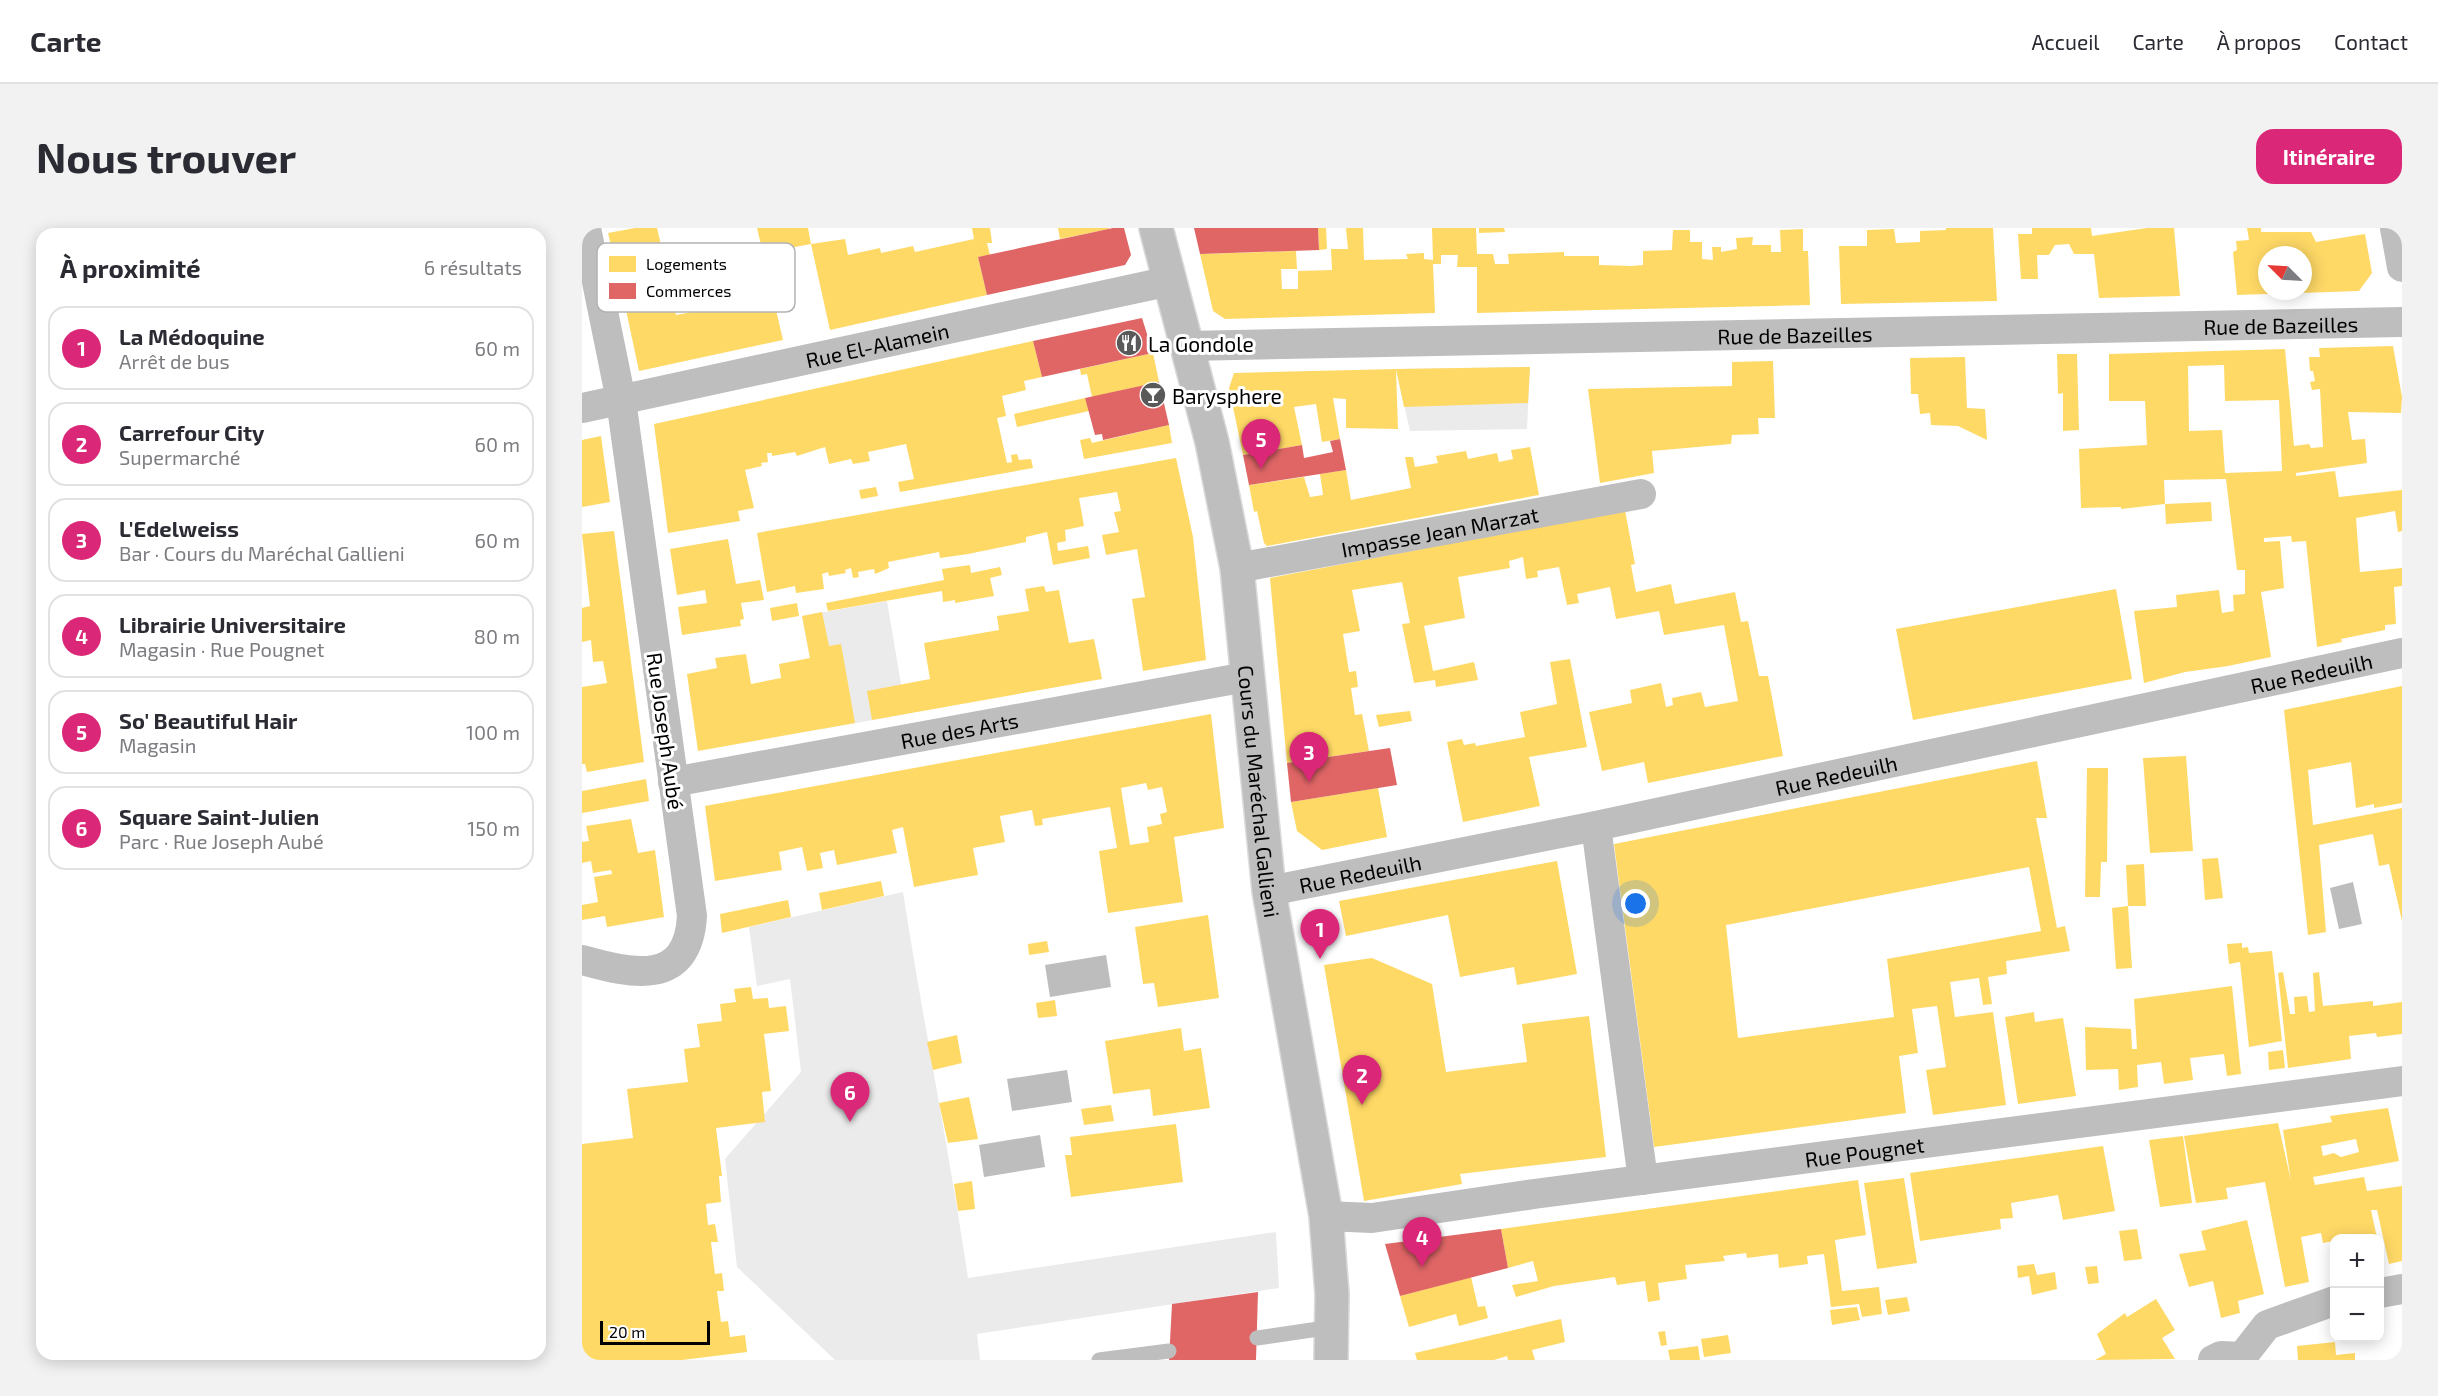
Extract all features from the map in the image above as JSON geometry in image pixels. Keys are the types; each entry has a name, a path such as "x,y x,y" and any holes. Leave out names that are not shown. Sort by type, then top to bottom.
{"main road":[{"name":"Cours du Maréchal Gallieni","path":"1156,228 1212,442 1237,568 1269,891 1326,1216 1332,1328 1331,1360"}],"street":[{"name":"Rue Joseph Aubé","path":"586,228 597,282"},
{"path":"2395,228 2402,267"},
{"name":"Rue El-Alamein","path":"582,408 1170,281"},
{"name":"Rue Joseph Aubé","path":"582,960 616,969 654,971 671,965 683,953 691,936 692,916 621,399 603,312"},
{"name":"Rue de Bazeilles","path":"1187,346 2402,322"},
{"name":"Impasse Jean Marzat","path":"1237,568 1641,494"},
{"name":"Rue Redeuilh","path":"1269,891 1596,826 2402,653"},
{"name":"Rue des Arts","path":"673,782 1246,677"},
{"path":"1596,826 1643,1180"},
{"name":"Rue Pougnet","path":"1326,1216 1372,1218 1643,1180 2402,1081"},
{"path":"2384,1292 2402,1289"},
{"path":"2233,1359 2267,1325 2330,1302"}],"lane":[{"path":"1257,1338 1332,1328"},
{"path":"1099,1360 1169,1351"}],"shaded area":[{"path":"1530,367 1527,429 1410,431 1396,369"},
{"path":"887,601 906,714 823,729 802,616"},
{"path":"2353,882 2362,924 2339,929 2330,888"},
{"path":"903,892 968,1278 1276,1232 1279,1288 977,1334 980,1360 835,1360 737,1267 725,1159 801,1072 790,979 757,986 749,927"},
{"path":"1106,955 1111,987 1050,997 1045,965"},
{"path":"1067,1070 1072,1102 1012,1111 1007,1079"},
{"path":"1040,1135 1045,1167 984,1177 979,1145"}],"building: Logements":[{"path":"635,228 657,228 661,243 610,243 608,233"},
{"path":"757,228 808,228 811,244 795,247 795,243 761,243"},
{"path":"972,228 990,228 992,243 987,243 990,255 978,257 987,295 830,330 811,244 845,239 848,255 880,248 881,253 913,246 915,252 974,239"},
{"path":"1058,228 1109,228 1109,229 1060,239"},
{"path":"1318,228 1326,228 1327,249 1319,250"},
{"path":"1346,228 1363,228 1364,260 1408,259 1406,254 1424,253 1424,259 1433,260 1432,228 1476,228 1477,254 1493,254 1495,264 1509,264 1508,254 1564,252 1564,256 1599,256 1599,265 1632,266 1643,265 1643,251 1672,250 1673,230 1690,230 1690,242 1702,242 1702,259 1713,260 1712,247 1721,247 1721,252 1737,249 1736,238 1753,237 1752,245 1771,245 1771,252 1781,252 1780,230 1803,229 1803,251 1808,251 1810,305 1477,313 1477,267 1457,267 1458,255 1441,255 1441,264 1433,264 1435,313 1225,319 1213,311 1200,254 1296,251 1297,269 1281,269 1282,289 1298,289 1298,271 1332,270 1331,249 1348,249"},
{"path":"1479,228 1504,228 1505,232 1479,233"},
{"path":"1946,228 1993,228 1997,301 1841,304 1839,246 1867,246 1867,230 1894,229 1896,243 1920,242 1920,231 1946,230"},
{"path":"2032,228 2091,228 2092,236 2147,228 2174,228 2180,296 2099,298 2094,254 2074,254 2069,244 2055,245 2049,255 2037,255 2038,279 2021,279 2018,234 2032,234"},
{"path":"2247,228 2261,228 2261,232 2311,232 2316,242 2365,234 2372,273 2359,291 2312,293 2312,246 2258,246 2258,294 2237,295 2233,252 2237,250 2236,241 2249,240"},
{"path":"626,312 675,312 676,315 692,312 776,312 783,340 639,371"},
{"path":"1033,341 1042,377 1024,381 1026,390 1002,396 1006,416 997,418 1007,463 1012,462 1011,455 1017,454 1019,460 1031,459 1033,468 900,492 898,482 914,479 906,444 868,452 870,461 853,464 851,459 829,464 825,447 797,456 795,452 772,456 772,453 767,453 768,462 761,463 762,466 745,470 754,508 738,511 740,521 668,533 654,424"},
{"path":"2393,346 2402,397 2401,413 2348,412 2352,440 2365,439 2367,463 2296,473 2296,476 2335,471 2339,497 2402,490 2402,531 2398,532 2395,511 2356,518 2360,572 2402,568 2402,586 2394,587 2396,624 2385,625 2385,630 2341,639 2342,642 2317,647 2306,541 2292,542 2291,536 2264,538 2264,542 2280,541 2284,588 2261,592 2271,657 2185,672 2144,683 2134,611 2177,607 2176,595 2219,590 2222,613 2234,611 2233,595 2245,594 2245,570 2237,570 2226,479 2164,480 2165,504 2121,509 2121,507 2081,508 2079,449 2147,445 2145,401 2109,401 2109,354 2285,349 2294,446 2309,444 2311,448 2323,447 2320,389 2312,390 2310,382 2315,381 2313,371 2310,371 2309,357 2320,357 2319,348","holes":["2224,365 2225,401 2279,400 2282,471 2225,473 2222,430 2189,431 2188,366"]},
{"path":"1153,353 1159,382 1092,397 1087,374 1081,375 1080,369"},
{"path":"2057,354 2077,354 2079,430 2063,431 2063,393 2058,394"},
{"path":"1965,357 1967,408 1985,409 1987,440 1958,426 1931,425 1930,413 1920,414 1918,394 1911,394 1910,358"},
{"path":"1773,361 1775,418 1758,418 1759,434 1732,435 1731,444 1652,451 1654,473 1600,483 1588,389 1732,386 1732,362"},
{"path":"1530,367 1528,403 1404,407 1396,369"},
{"path":"1396,369 1398,429 1346,428 1346,399 1333,398 1340,439 1322,442 1316,404 1294,407 1302,445 1243,455 1229,388 1234,373"},
{"path":"1085,398 1089,411 1017,427 1014,414"},
{"path":"1169,425 1172,443 1084,459 1080,440 1090,438 1092,443"},
{"path":"601,436 610,502 582,507 582,440"},
{"path":"1530,447 1539,495 1267,546 1264,543 1257,511 1254,512 1249,485 1304,477 1310,497 1323,495 1320,474 1346,470 1351,500 1411,488 1405,457 1413,457 1415,467 1438,463 1436,456 1466,451 1468,459 1497,453 1499,462 1513,459 1511,450"},
{"path":"1176,458 1193,537 1206,660 1143,671 1132,599 1145,597 1137,549 1106,555 1102,535 1119,532 1114,512 1121,511 1117,492 1079,498 1084,526 1065,530 1066,541 1057,543 1058,551 1088,546 1090,558 1053,565 1047,532 1026,537 1026,542 968,554 940,558 939,552 888,562 889,568 875,574 874,569 858,572 859,577 853,578 851,568 845,570 846,573 829,576 828,572 822,574 824,589 796,593 795,586 767,592 757,533"},
{"path":"876,487 878,496 861,499 859,490"},
{"path":"2211,502 2212,521 2166,524 2165,504"},
{"path":"1625,510 1635,564 1631,565 1636,592 1671,584 1675,604 1735,592 1741,622 1748,621 1759,676 1768,676 1783,756 1648,783 1644,762 1602,771 1589,712 1632,703 1630,690 1661,683 1666,707 1673,705 1672,698 1701,692 1705,707 1738,701 1724,625 1664,635 1659,611 1616,619 1610,587 1577,594 1579,603 1567,605 1559,567 1537,571 1538,577 1526,579 1523,557 1509,561 1510,568 1458,577 1465,618 1424,626 1433,671 1474,662 1478,680 1436,687 1435,680 1414,683 1402,624 1410,623 1402,582 1352,590 1360,631 1343,634 1349,672 1356,671 1358,687 1351,688 1355,715 1362,714 1369,751 1287,763 1270,578"},
{"path":"614,531 644,762 587,772 585,764 582,764 582,687 607,683 603,661 593,662 591,640 582,642 582,608 590,606 582,534"},
{"path":"728,539 736,584 760,580 764,600 741,603 744,619 740,620 741,626 682,635 678,607 707,603 705,590 677,595 670,549"},
{"path":"970,565 971,573 1000,567 1002,575 990,578 994,596 955,603 955,600 943,602 942,591 828,611 826,603 944,580 942,569"},
{"path":"1044,586 1046,592 1059,590 1069,643 1094,639 1102,679 872,720 867,691 930,679 924,643 999,630 997,616 1029,611 1025,589"},
{"path":"2116,589 2132,679 1913,720 1896,629"},
{"path":"797,603 799,616 772,621 770,608"},
{"path":"822,612 829,646 841,644 855,723 698,751 687,674 717,668 715,658 746,654 751,684 781,678 779,664 810,658 802,616"},
{"path":"1570,659 1587,747 1529,757 1540,806 1463,822 1447,742 1462,739 1464,745 1475,743 1476,746 1525,737 1520,712 1557,704 1550,662"},
{"path":"2402,686 2402,803 2374,808 2374,804 2356,808 2351,762 2308,770 2313,825 2402,808 2402,921 2389,864 2379,866 2373,834 2319,845 2326,932 2308,935 2284,710"},
{"path":"1410,711 1412,721 1379,727 1376,715"},
{"path":"1211,714 1224,828 1174,837 1183,902 1108,913 1099,851 1117,848 1110,807 1042,819 1043,825 1035,826 1032,810 1000,816 1005,842 973,848 978,875 914,887 903,827 892,830 897,853 837,865 834,850 820,853 823,868 807,871 802,847 779,852 782,870 715,881 705,806","holes":["1146,783 1148,790 1162,787 1167,812 1160,814 1162,824 1147,827 1149,842 1130,845 1121,788"]},
{"path":"2186,756 2193,851 2150,853 2143,758"},
{"path":"2037,761 2047,818 2036,818 2057,928 2065,926 2070,951 2006,961 2007,974 1988,977 1992,1004 1983,1005 1979,978 1950,982 1955,1017 1993,1012 2006,1105 1933,1115 1926,1070 1946,1067 1937,1006 1912,1009 1918,1053 1899,1056 1906,1113 1654,1147 1614,844","holes":["2029,867 2041,931 1887,959 1894,1017 1738,1038 1726,925"]},
{"path":"2087,768 2108,768 2107,862 2101,862 2100,897 2085,897"},
{"path":"646,779 649,801 582,813 582,791"},
{"path":"1378,788 1387,837 1322,850 1297,831 1291,802"},
{"path":"631,819 638,853 655,850 664,917 607,927 605,916 582,920 582,905 598,902 594,877 612,874 611,870 593,873 591,861 582,863 582,842 589,841 586,826"},
{"path":"2218,858 2223,898 2205,900 2202,859"},
{"path":"1557,861 1577,974 1517,985 1514,967 1460,977 1448,915 1346,936 1339,901"},
{"path":"2144,864 2146,906 2128,906 2126,865"},
{"path":"881,881 884,896 822,910 819,893"},
{"path":"788,900 791,917 722,933 720,914"},
{"path":"2128,906 2132,968 2116,969 2112,908"},
{"path":"1208,915 1219,998 1158,1007 1154,983 1143,984 1135,927"},
{"path":"1047,941 1049,952 1029,955 1028,944"},
{"path":"2242,943 2242,948 2248,947 2249,953 2272,951 2282,1041 2249,1047 2240,962 2229,964 2227,944"},
{"path":"1372,958 1432,984 1446,1072 1527,1062 1522,1024 1589,1016 1606,1157 1460,1174 1462,1184 1364,1201 1324,965"},
{"path":"2283,972 2290,1014 2295,1014 2294,997 2307,996 2309,1012 2315,1011 2313,973 2319,972 2323,1006 2373,1001 2373,1006 2402,1002 2402,1034 2377,1037 2376,1033 2349,1036 2351,1059 2288,1068 2278,973"},
{"path":"2232,986 2241,1074 2227,1076 2224,1054 2190,1058 2193,1080 2164,1084 2161,1062 2137,1065 2138,1087 2119,1090 2118,1069 2086,1070 2085,1027 2131,1029 2132,1049 2137,1049 2134,999"},
{"path":"751,987 753,999 768,998 769,1008 786,1006 789,1031 764,1034 771,1091 762,1092 765,1122 716,1128 722,1176 719,1176 721,1202 706,1204 708,1225 715,1224 718,1242 711,1242 715,1274 722,1273 724,1291 717,1291 721,1322 728,1321 730,1337 745,1335 747,1352 682,1360 582,1360 582,1144 633,1138 627,1089 688,1082 684,1049 700,1047 697,1024 722,1021 720,1004 736,1002 734,989"},
{"path":"1055,1000 1057,1016 1038,1018 1036,1003"},
{"path":"2034,1012 2035,1022 2063,1018 2076,1096 2018,1104 2005,1017"},
{"path":"1181,1028 1184,1051 1201,1048 1210,1108 1153,1116 1150,1089 1113,1094 1105,1041"},
{"path":"957,1035 962,1063 933,1070 927,1042"},
{"path":"2283,1050 2285,1068 2269,1070 2268,1052"},
{"path":"969,1097 978,1139 948,1143 939,1103"},
{"path":"1111,1105 1114,1121 1084,1125 1081,1109"},
{"path":"2388,1108 2399,1161 2313,1177 2315,1185 2364,1177 2367,1191 2402,1186 2402,1261 2389,1264 2377,1210 2371,1210 2376,1234 2330,1234 2330,1242 2323,1243 2321,1233 2301,1237 2309,1282 2285,1287 2265,1182 2226,1188 2228,1199 2196,1203 2184,1136 2278,1123 2291,1181 2283,1130 2332,1122 2330,1116","holes":["2356,1139 2359,1152 2341,1157 2334,1153 2323,1156 2321,1146"]},
{"path":"1176,1124 1183,1182 1071,1197 1065,1155 1072,1155 1070,1137"},
{"path":"2183,1136 2192,1203 2160,1207 2149,1140"},
{"path":"2103,1146 2115,1211 2063,1220 2058,1195 2011,1203 2013,1218 2000,1219 2001,1229 1920,1241 1910,1173"},
{"path":"1904,1178 1917,1263 1877,1269 1864,1183"},
{"path":"1858,1180 1866,1235 1835,1240 1842,1291 1879,1287 1882,1314 1862,1317 1859,1304 1831,1307 1824,1254 1807,1256 1808,1264 1779,1268 1778,1254 1747,1258 1746,1253 1723,1256 1725,1261 1685,1265 1687,1279 1658,1283 1660,1300 1648,1302 1645,1281 1617,1285 1615,1277 1554,1286 1516,1297 1512,1285 1538,1281 1533,1261 1508,1268 1501,1229"},
{"path":"972,1181 975,1209 958,1211 954,1184"},
{"path":"2247,1220 2264,1294 2238,1301 2240,1313 2221,1318 2213,1281 2189,1287 2179,1254 2206,1250 2201,1231"},
{"path":"2137,1229 2142,1259 2124,1261 2119,1231"},
{"path":"2034,1264 2037,1275 2055,1272 2057,1289 2032,1295 2029,1276 2018,1278 2017,1266"},
{"path":"2097,1266 2099,1283 2088,1284 2085,1267"},
{"path":"1471,1277 1478,1307 1485,1306 1488,1318 1459,1326 1456,1314 1409,1327 1400,1296"},
{"path":"1907,1297 1910,1311 1888,1315 1885,1300"},
{"path":"2156,1299 2175,1330 2162,1338 2175,1359 2095,1360 2106,1354 2097,1334 2125,1313 2127,1317"},
{"path":"1857,1307 1860,1320 1832,1325 1830,1310"},
{"path":"1561,1319 1565,1342 1532,1350 1535,1360 1508,1360 1507,1356 1494,1360 1417,1360 1415,1353"},
{"path":"1665,1331 1667,1345 1661,1346 1658,1332"},
{"path":"1728,1335 1731,1353 1704,1357 1701,1339"},
{"path":"2335,1342 2336,1355 2355,1353 2355,1360 2298,1360 2297,1346"},
{"path":"1698,1346 1700,1360 1670,1360 1668,1350"}],"building: Commerces":[{"path":"1113,228 1124,228 1131,255 1125,265 987,295 978,257"},
{"path":"1194,228 1318,228 1319,250 1200,254"},
{"path":"1142,318 1153,353 1042,377 1033,341"},
{"path":"1159,382 1169,425 1103,440 1102,434 1095,435 1085,398"},
{"path":"1340,439 1346,470 1249,485 1243,455 1302,445 1304,458 1333,452 1330,441"},
{"path":"1390,748 1397,785 1291,802 1287,763"},
{"path":"1501,1229 1508,1268 1400,1296 1385,1244"},
{"path":"1258,1292 1256,1360 1169,1360 1172,1304"}],"place":[{"name":"La Gondole","path":"1129,343"},
{"name":"Barysphere","path":"1153,395"},
{"name":"So' Beautiful Hair","path":"1261,469"},
{"name":"L'Edelweiss","path":"1309,782"},
{"name":"La Médoquine","path":"1320,959"},
{"name":"Carrefour City","path":"1362,1105"},
{"name":"Square Saint-Julien","path":"850,1122"},
{"name":"Librairie Universitaire","path":"1422,1267"}]}
